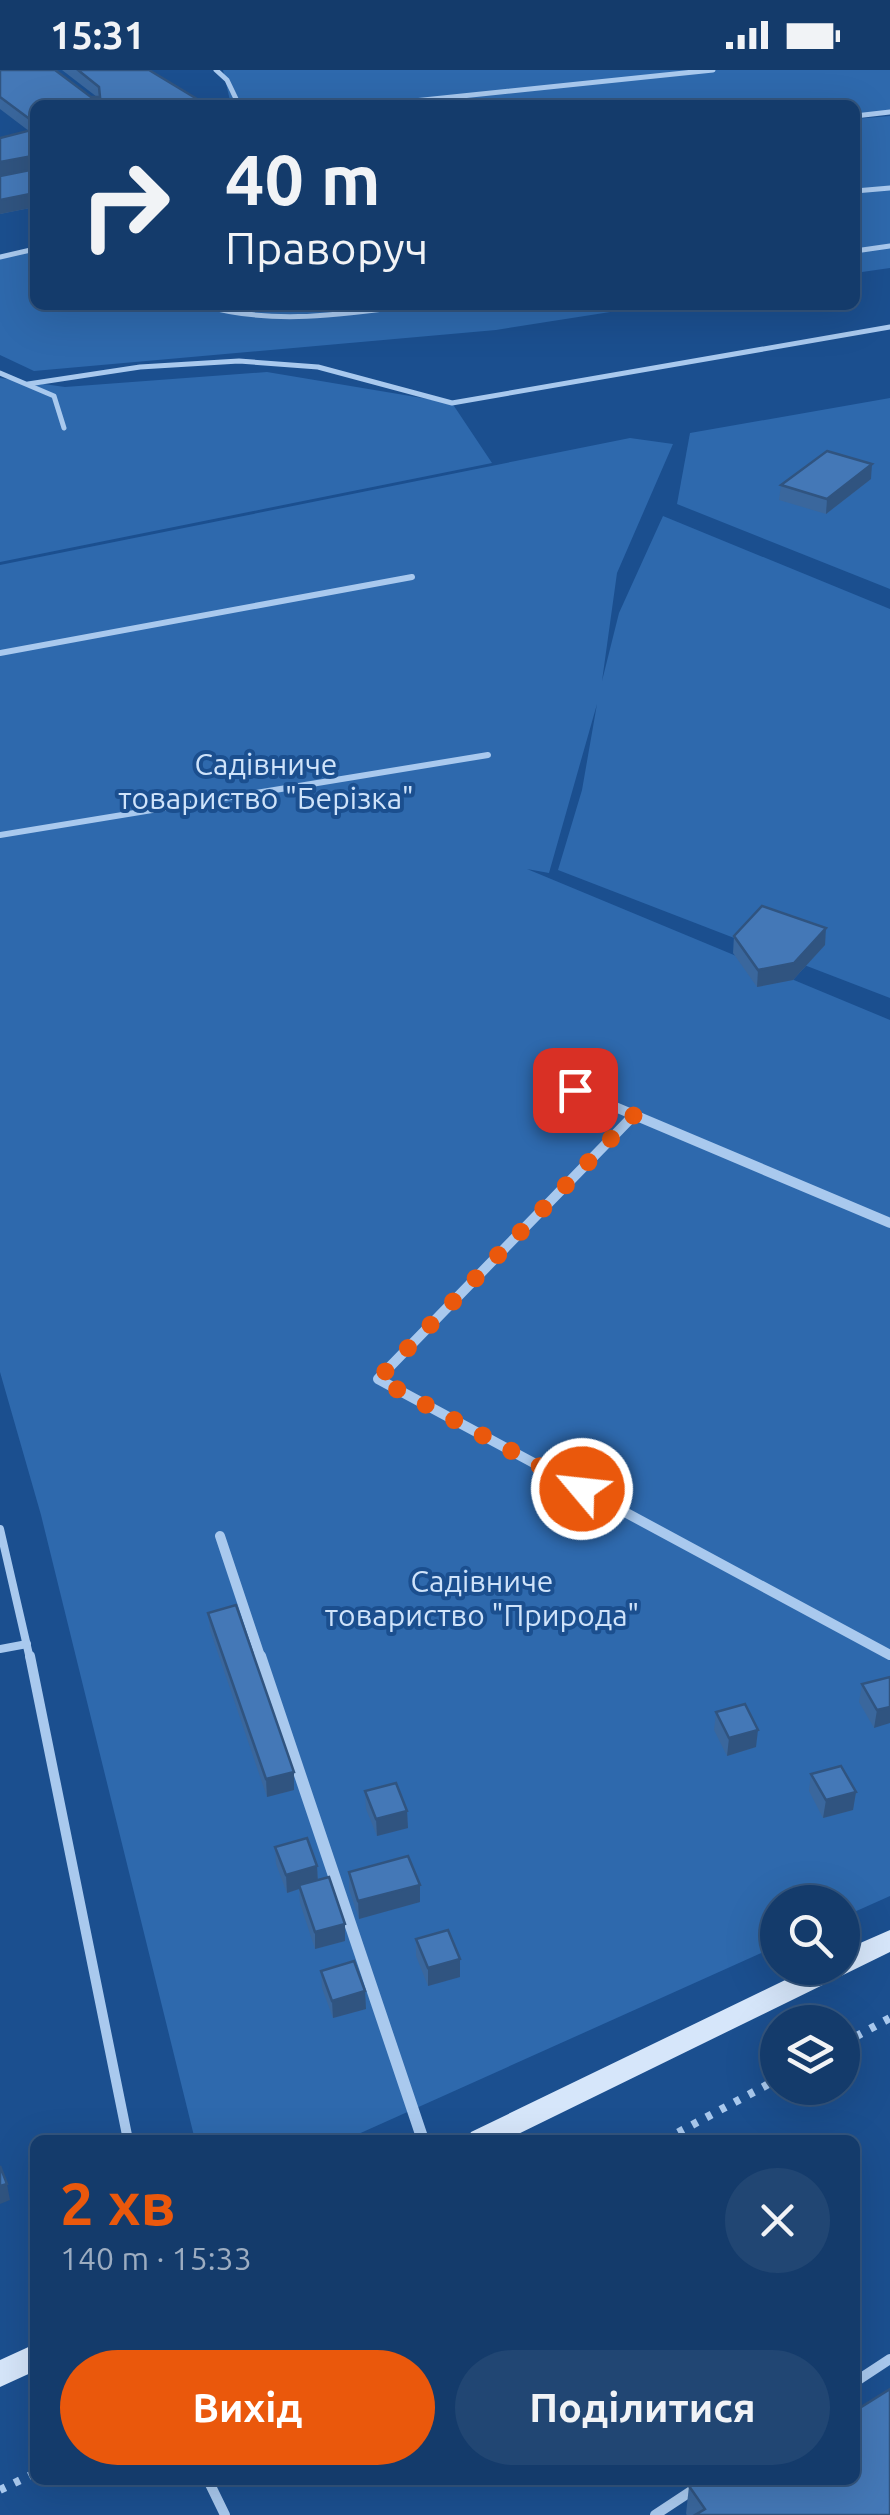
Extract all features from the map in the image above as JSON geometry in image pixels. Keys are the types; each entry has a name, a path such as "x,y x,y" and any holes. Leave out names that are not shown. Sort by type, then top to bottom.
{"street":[{"path":"575,1090 890,1222"},
{"path":"634,1115 378,1379 890,1654"},
{"path":"220,1536 422,2135"},
{"path":"860,1954 890,1940"},
{"path":"490,2135 798,1985"},
{"path":"0,2374 30,2360"}],"lane":[{"path":"216,70 227,80 236,100"},
{"path":"423,100 714,70"},
{"path":"860,115 890,112"},
{"path":"860,191 890,188"},
{"path":"860,250 890,246"},
{"path":"0,257 30,252"},
{"path":"215,310 225,314 312,318 376,310"},
{"path":"28,384 140,366 239,361 318,367 452,403 890,328"},
{"path":"0,372 54,396 64,428"},
{"path":"0,653 412,577"},
{"path":"0,835 488,755"},
{"path":"0,1528 127,2135"},
{"path":"0,1649 27,1644"},
{"path":"860,2379 890,2359"},
{"path":"210,2485 225,2515"},
{"path":"655,2515 700,2485"}],"path":[{"path":"860,2034 890,2018"},
{"path":"673,2135 760,2088"},
{"path":"0,2490 30,2475"}],"green space":[{"path":"223,70 890,70 890,112 860,115 860,100 230,100"},
{"path":"890,116 890,268 860,272 860,119"},
{"path":"30,250 30,310 623,310 496,330 34,371 0,355 0,258"},
{"path":"267,372 452,403 492,463 0,562 0,378 65,387"},
{"path":"890,398 890,589 677,504 690,433"},
{"name":"Садівниче товариство \"Природа\"","path":"630,438 673,444 617,573 602,681 619,613 663,516 890,609 890,998 558,870 582,790 597,704 549,873 527,869 890,1020 890,1896 860,1909 860,1885 760,1885 760,1954 356,2135 194,2135 41,1515 0,1372 0,565"}],"building":[{"path":"0,70 55,70 91,97 100,97 99,87 78,70 149,70 199,100 30,100 30,119 0,97"},
{"path":"30,130 30,156 0,162 0,138"},
{"path":"30,170 30,194 0,200 0,176"},
{"path":"827,451 872,464 827,499 781,485"},
{"path":"762,906 826,928 794,963 758,970 734,936"},
{"path":"236,1605 294,1772 266,1779 208,1613"},
{"path":"890,1677 890,1707 877,1710 862,1684"},
{"path":"745,1704 758,1730 729,1738 716,1712"},
{"path":"841,1766 856,1792 826,1800 811,1774"},
{"path":"396,1783 407,1811 376,1819 365,1791"},
{"path":"307,1838 317,1866 286,1875 275,1847"},
{"path":"408,1856 420,1885 358,1901 349,1872"},
{"path":"329,1877 345,1924 315,1932 299,1885"},
{"path":"448,1930 460,1959 428,1968 416,1939"},
{"path":"354,1961 365,1991 332,2001 321,1971"},
{"path":"0,2166 7,2184 0,2186"},
{"path":"890,2389 890,2515 695,2515 705,2509 690,2485 860,2485 860,2408"}],"route":[{"path":"575,1090 634,1115 378,1379 582,1489"}],"park label":[{"name":"Садівниче товариство \"Берізка\"","path":"266,782"}]}
